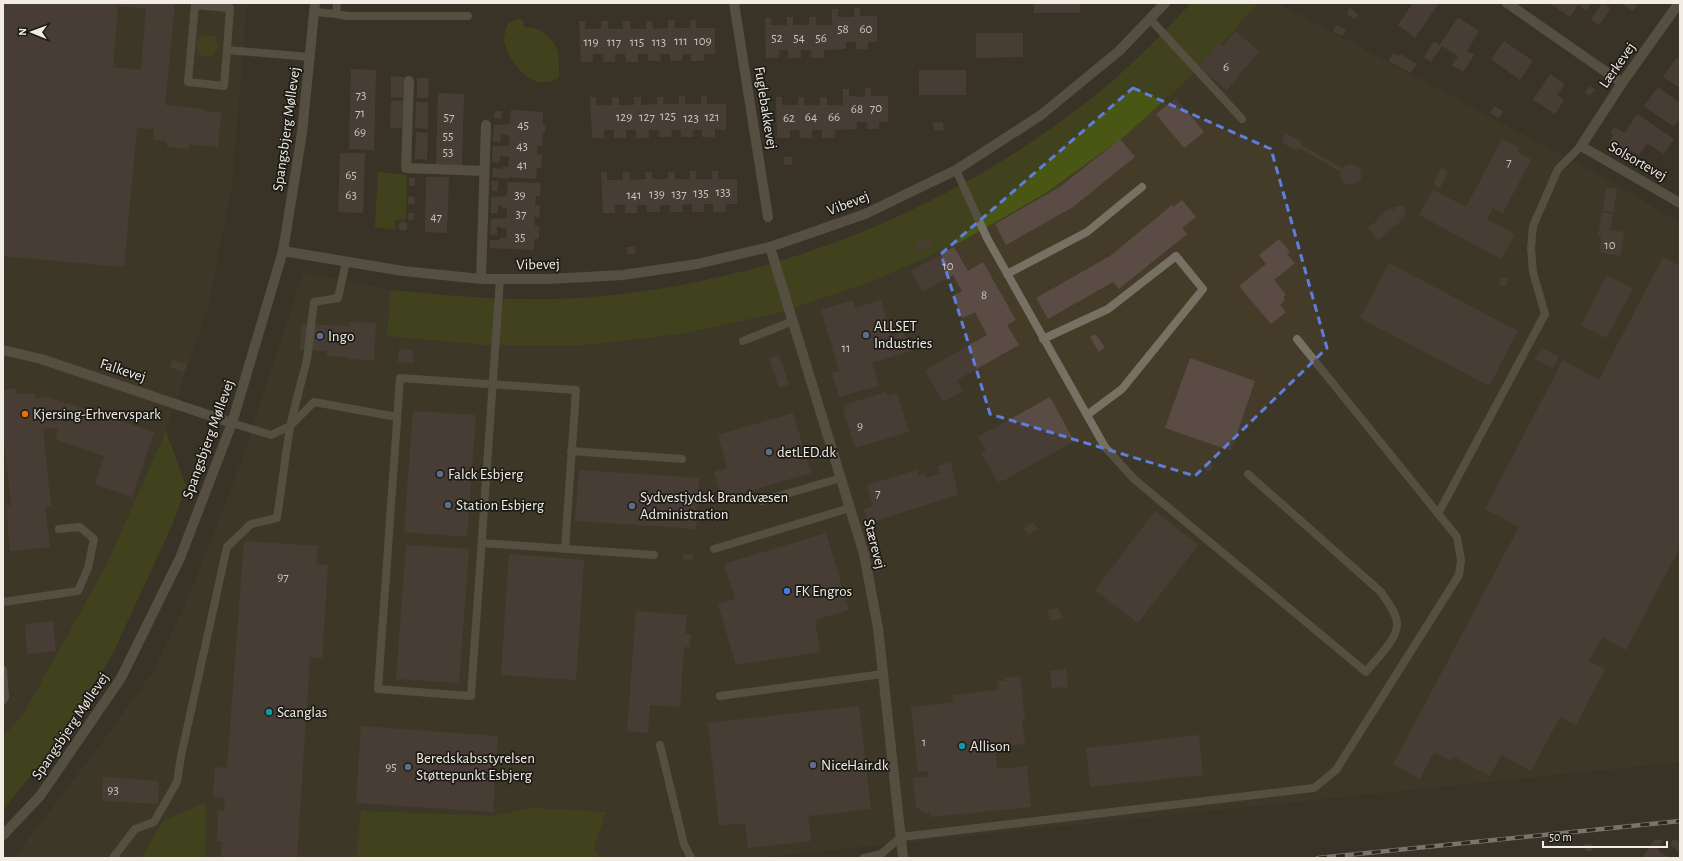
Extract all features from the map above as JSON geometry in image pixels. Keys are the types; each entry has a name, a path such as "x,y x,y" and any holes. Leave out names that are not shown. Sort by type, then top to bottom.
{"street":[{"name":"Fuglebakkevej","path":"734,3 768,217"},
{"name":"Vibevej","path":"283,251 403,271 481,279 548,279 623,275 697,264 770,247 865,214 956,170 1041,115 1119,51 1165,3"},
{"path":"1507,3 1622,83"},
{"name":"Lærkevej","path":"1581,146 1622,83 1679,3"},
{"name":"Spangsbjerg Møllevej","path":"3,835 40,796 121,678 180,558 232,423 283,251 302,133 315,7"},
{"path":"409,81 406,168 484,171"},
{"path":"481,279 486,125"},
{"name":"Solsortevej","path":"1581,146 1680,203"},
{"name":"Stærevej","path":"770,247 864,554 878,628 903,858"},
{"name":"Falkevej","path":"3,350 40,359 232,423"}],"lane":[{"path":"336,14 337,3"},
{"path":"195,5 230,8 227,50 224,86 188,82 195,5"},
{"path":"315,7 336,14 348,16 468,16"},
{"path":"1150,19 1242,119"},
{"path":"227,50 310,57"},
{"path":"1438,514 1545,314 1533,272 1531,248 1533,226 1558,169 1581,146"},
{"path":"956,170 987,238 1105,447 1134,479 1366,672 1395,636 1397,623 1392,610 1381,592 1248,474"},
{"path":"1007,274 1087,232 1142,187"},
{"path":"1043,338 1108,309 1176,256 1203,289 1122,389 1087,415"},
{"path":"113,858 135,829 154,822 177,782 181,756 227,547 251,524 277,518 290,426 307,359 314,302 338,298 346,262"},
{"path":"500,279 493,384 482,543 471,696 378,689 400,378 493,384 576,390 564,549"},
{"path":"743,341 793,321"},
{"path":"864,858 881,854 901,837 1314,788 1336,770 1459,575 1461,560 1457,537 1297,339"},
{"path":"232,423 271,435 290,426 314,402 397,417"},
{"path":"572,451 682,459"},
{"path":"762,501 841,478"},
{"path":"714,549 850,508"},
{"path":"3,602 78,592 88,568 94,539 80,527 59,529"},
{"path":"482,543 654,555"},
{"path":"3,670 5,696 3,701"},
{"path":"720,696 883,674"},
{"path":"660,745 684,844 691,858"}],"highlighted area":[{"path":"1133,88 1271,149 1327,348 1195,476 990,414 941,254"}],"shaded area":[{"path":"3,3 247,3 232,185 209,304 166,431 106,566 24,713 3,737"},
{"path":"1258,3 1278,3 1618,185 1680,223 1680,762 757,858 14,858 106,737 154,670 192,589 242,460 303,272 391,290 388,336 485,345 584,345 681,334 778,313 871,282 961,242 1046,193 1126,135 1199,69"}],"green space":[{"path":"1191,3 1258,3 1199,69 1126,135 1046,193 961,242 871,282 778,313 681,334 584,345 485,345 387,336 391,290 507,299 578,298 647,291 715,278 782,260 848,238 911,210 972,178 1032,142 1088,101 1115,78 1154,42"},
{"path":"518,19 523,20 524,27 533,28 540,31 554,43 558,53 559,77 550,82 541,82 532,79 524,74 511,58 504,40 505,33 509,22"},
{"path":"202,35 215,36 219,47 212,57 200,55 196,44"},
{"path":"378,172 407,175 406,220 395,220 395,230 375,227"},
{"path":"166,431 186,486 174,521 112,655 50,753 3,809 3,737 24,713 106,566"},
{"path":"206,803 205,858 141,858 164,820"},
{"path":"530,808 606,812 594,848 600,858 356,858 361,811 495,816"}],"building":[{"path":"3,3 175,3 165,105 203,109 203,111 221,113 218,147 189,144 189,149 167,147 167,141 153,140 154,129 137,128 124,267 3,256","holes":["118,6 146,9 141,70 113,67"]},
{"path":"1034,3 1080,3 1080,13 1034,13"},
{"path":"1413,3 1439,3 1415,38 1398,25"},
{"path":"1592,3 1586,11 1578,5 1570,17 1551,4"},
{"path":"1602,3 1611,8 1599,25 1591,19"},
{"path":"1621,3 1638,3 1633,11"},
{"path":"854,8 860,8 860,16 877,16 877,42 868,42 868,49 856,49 856,42 846,42 846,49 824,50 824,58 811,58 811,50 801,50 801,58 788,58 788,50 779,50 779,58 766,58 765,18 771,18 771,25 787,25 787,17 793,17 793,25 809,25 809,17 816,17 816,25 832,25 832,9 838,9 838,17 854,17"},
{"path":"1350,8 1358,14 1355,19 1346,14"},
{"path":"1458,17 1479,31 1467,51 1474,55 1463,72 1452,65 1458,56 1442,46 1431,62 1424,57 1434,41 1440,45"},
{"path":"668,20 675,20 674,28 690,28 690,20 696,20 696,28 715,28 715,54 704,54 704,61 691,61 691,54 683,54 682,61 670,61 670,54 660,54 661,61 648,61 648,54 638,54 638,62 626,62 625,54 615,54 615,62 603,62 603,54 593,54 593,62 581,62 579,21 585,21 585,29 601,29 601,21 608,21 608,29 623,29 623,21 630,21 630,29 646,29 646,21 652,21 653,29 668,28"},
{"path":"1337,25 1346,30 1342,36 1333,31"},
{"path":"1235,31 1259,51 1227,90 1202,70 1203,69 1200,66 1219,43 1223,46"},
{"path":"976,33 1023,33 1023,57 976,58"},
{"path":"1504,41 1533,61 1520,80 1491,59"},
{"path":"1393,53 1399,56 1400,54 1417,64 1411,73 1389,61"},
{"path":"1677,57 1680,59 1680,88 1663,77"},
{"path":"351,69 376,70 374,150 349,149"},
{"path":"919,70 966,70 966,95 919,95"},
{"path":"1550,74 1565,84 1557,95 1564,100 1555,114 1533,100"},
{"path":"391,76 404,77 403,98 391,97"},
{"path":"417,78 429,78 428,98 417,98"},
{"path":"1589,86 1595,90 1590,96 1585,92"},
{"path":"1658,87 1680,103 1680,122 1678,121 1674,127 1644,106"},
{"path":"865,88 871,88 871,96 888,96 888,122 879,122 879,129 867,129 867,122 857,122 857,129 835,130 835,138 822,138 822,130 812,130 812,138 799,138 800,130 790,130 790,138 777,138 776,97 782,97 782,105 798,105 798,97 804,97 804,105 820,105 820,97 827,97 827,105 843,105 843,89 849,89 849,96 865,97"},
{"path":"438,93 464,94 462,167 436,166"},
{"path":"679,96 685,96 685,104 701,104 701,96 707,96 707,104 726,104 726,130 715,129 715,137 702,137 702,130 693,130 693,137 681,137 681,130 672,130 671,137 659,137 659,130 649,130 649,138 636,138 636,130 626,130 626,138 614,138 614,130 604,130 604,138 592,138 590,97 596,97 596,105 612,105 612,97 619,97 619,105 634,105 634,97 641,97 641,105 657,104 657,97 664,97 663,104 679,104"},
{"path":"1176,98 1204,132 1184,148 1156,114"},
{"path":"391,101 403,101 402,128 390,128"},
{"path":"416,102 428,102 428,129 415,128"},
{"path":"1494,106 1503,111 1499,118 1490,113"},
{"path":"511,110 543,112 543,125 546,125 545,133 543,133 542,146 537,146 537,154 542,155 541,168 537,168 536,179 509,177 509,179 492,177 493,168 503,169 503,167 508,167 509,157 500,156 499,163 492,162 493,146 509,146 510,136 501,134 500,142 493,141 494,125 510,124"},
{"path":"495,111 502,111 501,119 494,118"},
{"path":"1637,114 1674,139 1664,154 1647,143 1639,155 1630,150 1627,154 1609,142 1613,135 1610,133 1614,127 1625,133"},
{"path":"943,122 944,130 934,131 933,123"},
{"path":"416,132 428,133 427,160 415,159"},
{"path":"1286,133 1302,142 1301,145 1342,168 1348,164 1356,165 1362,171 1361,180 1354,185 1346,184 1340,178 1341,172 1299,148 1297,151 1281,142"},
{"path":"1120,139 1135,157 1073,207 1006,245 995,224 1061,186"},
{"path":"1502,139 1519,148 1517,152 1531,159 1503,213 1493,208 1487,219 1515,234 1501,259 1419,215 1433,190 1466,207"},
{"path":"340,153 365,153 363,213 338,212"},
{"path":"784,157 792,157 792,165 784,165"},
{"path":"1441,168 1448,172 1440,188 1433,184"},
{"path":"690,171 696,171 696,179 712,179 712,171 718,171 718,179 737,179 737,204 726,204 726,212 713,212 713,204 704,204 704,212 692,212 692,204 682,205 683,212 670,212 670,205 660,205 660,212 647,212 647,205 637,205 637,213 625,213 625,205 615,205 615,213 603,213 601,172 607,172 607,180 623,180 623,172 630,172 630,180 646,179 645,172 652,172 652,179 668,179 668,172 674,172 675,179 690,179"},
{"path":"426,177 449,177 447,233 425,232"},
{"path":"409,178 415,178 415,186 409,186"},
{"path":"491,181 498,181 498,191 492,191"},
{"path":"508,182 541,183 540,196 536,196 535,205 540,205 539,217 534,217 535,226 539,226 539,239 534,239 534,250 490,248 490,240 500,240 500,238 506,238 507,229 501,227 497,227 497,235 490,234 491,219 507,218 507,208 501,208 502,206 498,205 498,213 491,213 491,197 507,196"},
{"path":"1606,187 1617,189 1613,212 1603,211"},
{"path":"408,196 415,197 415,204 408,204"},
{"path":"1182,200 1196,217 1182,228 1187,234 1119,289 1113,282 1048,319 1036,298 1110,256 1172,205 1173,207"},
{"path":"1403,206 1406,210 1403,218 1399,218 1401,221 1378,240 1368,228 1390,208 1394,211 1395,207"},
{"path":"1602,212 1613,214 1610,230 1624,232 1620,256 1599,252 1601,236 1598,236"},
{"path":"408,213 414,213 414,220 408,220"},
{"path":"401,222 405,222 407,226 405,230 401,230 399,228 399,224"},
{"path":"930,236 934,243 919,251 915,244"},
{"path":"1279,239 1290,252 1287,254 1295,263 1274,280 1286,295 1283,297 1285,300 1280,305 1286,312 1271,324 1239,286 1266,264 1259,255"},
{"path":"627,247 635,247 635,254 627,254"},
{"path":"954,247 968,271 983,262 1016,320 1007,325 1019,345 957,380 963,391 943,402 925,370 987,335 975,312 963,318 951,297 962,291 953,275 922,292 911,271"},
{"path":"1663,257 1680,266 1680,547 1626,650 1602,637 1589,661 1605,669 1576,725 1560,717 1531,771 1501,755 1490,776 1454,757 1451,761 1434,752 1420,779 1393,764 1519,527 1485,509 1563,360 1599,380"},
{"path":"1389,263 1518,331 1489,386 1360,318"},
{"path":"1607,275 1633,289 1606,338 1581,325"},
{"path":"1501,278 1507,278 1507,286 1500,285"},
{"path":"853,300 855,308 881,300 891,336 904,332 911,351 872,363 879,386 839,397 832,373 839,371 821,310"},
{"path":"349,322 376,323 374,360 348,359 348,357 327,356 327,351 300,350 301,324 349,326"},
{"path":"1095,334 1105,347 1099,352 1090,337"},
{"path":"1542,348 1559,357 1553,368 1535,359"},
{"path":"399,349 413,350 413,363 398,362"},
{"path":"779,355 789,384 779,388 769,358"},
{"path":"1190,358 1255,381 1231,451 1165,428"},
{"path":"173,360 187,365 184,372 170,367"},
{"path":"16,388 16,394 35,393 35,398 50,397 67,404 68,403 154,432 132,497 95,484 104,456 55,439 58,430 53,428 43,429 51,506 45,507 50,547 10,551 6,506 11,505 3,433 3,390"},
{"path":"886,392 887,396 897,393 909,432 855,448 843,409 845,409 844,405"},
{"path":"1050,397 1074,441 1003,481 998,482 981,453 986,451 978,437"},
{"name":"Falck Esbjerg","path":"413,411 476,415 467,537 404,532"},
{"path":"793,413 811,473 722,499 714,472 727,468 718,435"},
{"path":"951,462 958,495 868,523 864,509 873,506 867,485 917,470 919,476 924,474 926,478 940,474 938,466"},
{"path":"1206,463 1210,463 1212,467 1210,471 1206,471 1204,469 1204,465"},
{"path":"579,470 699,478 696,529 575,521"},
{"path":"1155,511 1198,545 1138,623 1095,590"},
{"path":"1033,522 1038,529 1028,535 1024,528"},
{"path":"826,533 849,610 815,620 820,652 736,665 718,604 735,599 724,564"},
{"name":"Scanglas","path":"244,541 318,546 316,564 328,565 322,658 310,657 297,858 221,858 222,841 217,841 218,810 224,811 225,798 213,797 215,767 227,768"},
{"path":"406,545 469,549 459,683 396,679"},
{"path":"509,554 584,560 576,680 501,675"},
{"path":"683,554 693,554 693,560 683,560"},
{"path":"1057,608 1064,618 1050,621 1047,610"},
{"path":"636,611 687,615 685,634 691,634 690,647 684,647 680,707 650,705 648,733 627,731"},
{"path":"53,621 56,651 27,654 25,624"},
{"path":"1066,669 1068,687 1052,688 1050,671"},
{"name":"Allison","path":"1020,676 1025,720 1022,721 1025,744 995,747 997,769 1027,766 1031,807 931,817 931,812 924,813 916,807 913,778 928,777 928,771 918,772 911,707 954,702 953,695 996,690 998,689 997,681 1005,681 1005,678"},
{"path":"859,706 871,809 808,816 811,841 748,848 745,823 719,826 708,723"},
{"path":"361,726 498,736 493,812 356,803"},
{"path":"1199,735 1203,775 1090,787 1086,748"},
{"path":"103,777 159,781 158,804 102,801"},
{"path":"1654,840 1663,840 1657,850 1670,858 1642,858"},
{"path":"1673,840 1680,841 1680,852 1670,845"},
{"path":"1585,844 1592,844 1592,851 1585,851"}],"railway":[{"path":"1318,858 1680,821"}],"place":[{"name":"ALLSET Industries","path":"866,335"},
{"name":"Ingo","path":"320,336"},
{"name":"Kjersing-Erhvervspark","path":"25,414"},
{"name":"detLED.dk","path":"769,452"},
{"name":"Falck Esbjerg","path":"440,474"},
{"name":"Station Esbjerg","path":"448,505"},
{"name":"Sydvestjydsk Brandvæsen Administration","path":"632,506"},
{"name":"FK Engros","path":"787,591"},
{"name":"Scanglas","path":"269,712"},
{"name":"Allison","path":"962,746"},
{"name":"NiceHair.dk","path":"813,765"},
{"name":"Beredskabsstyrelsen Støttepunkt Esbjerg","path":"408,767"}]}
